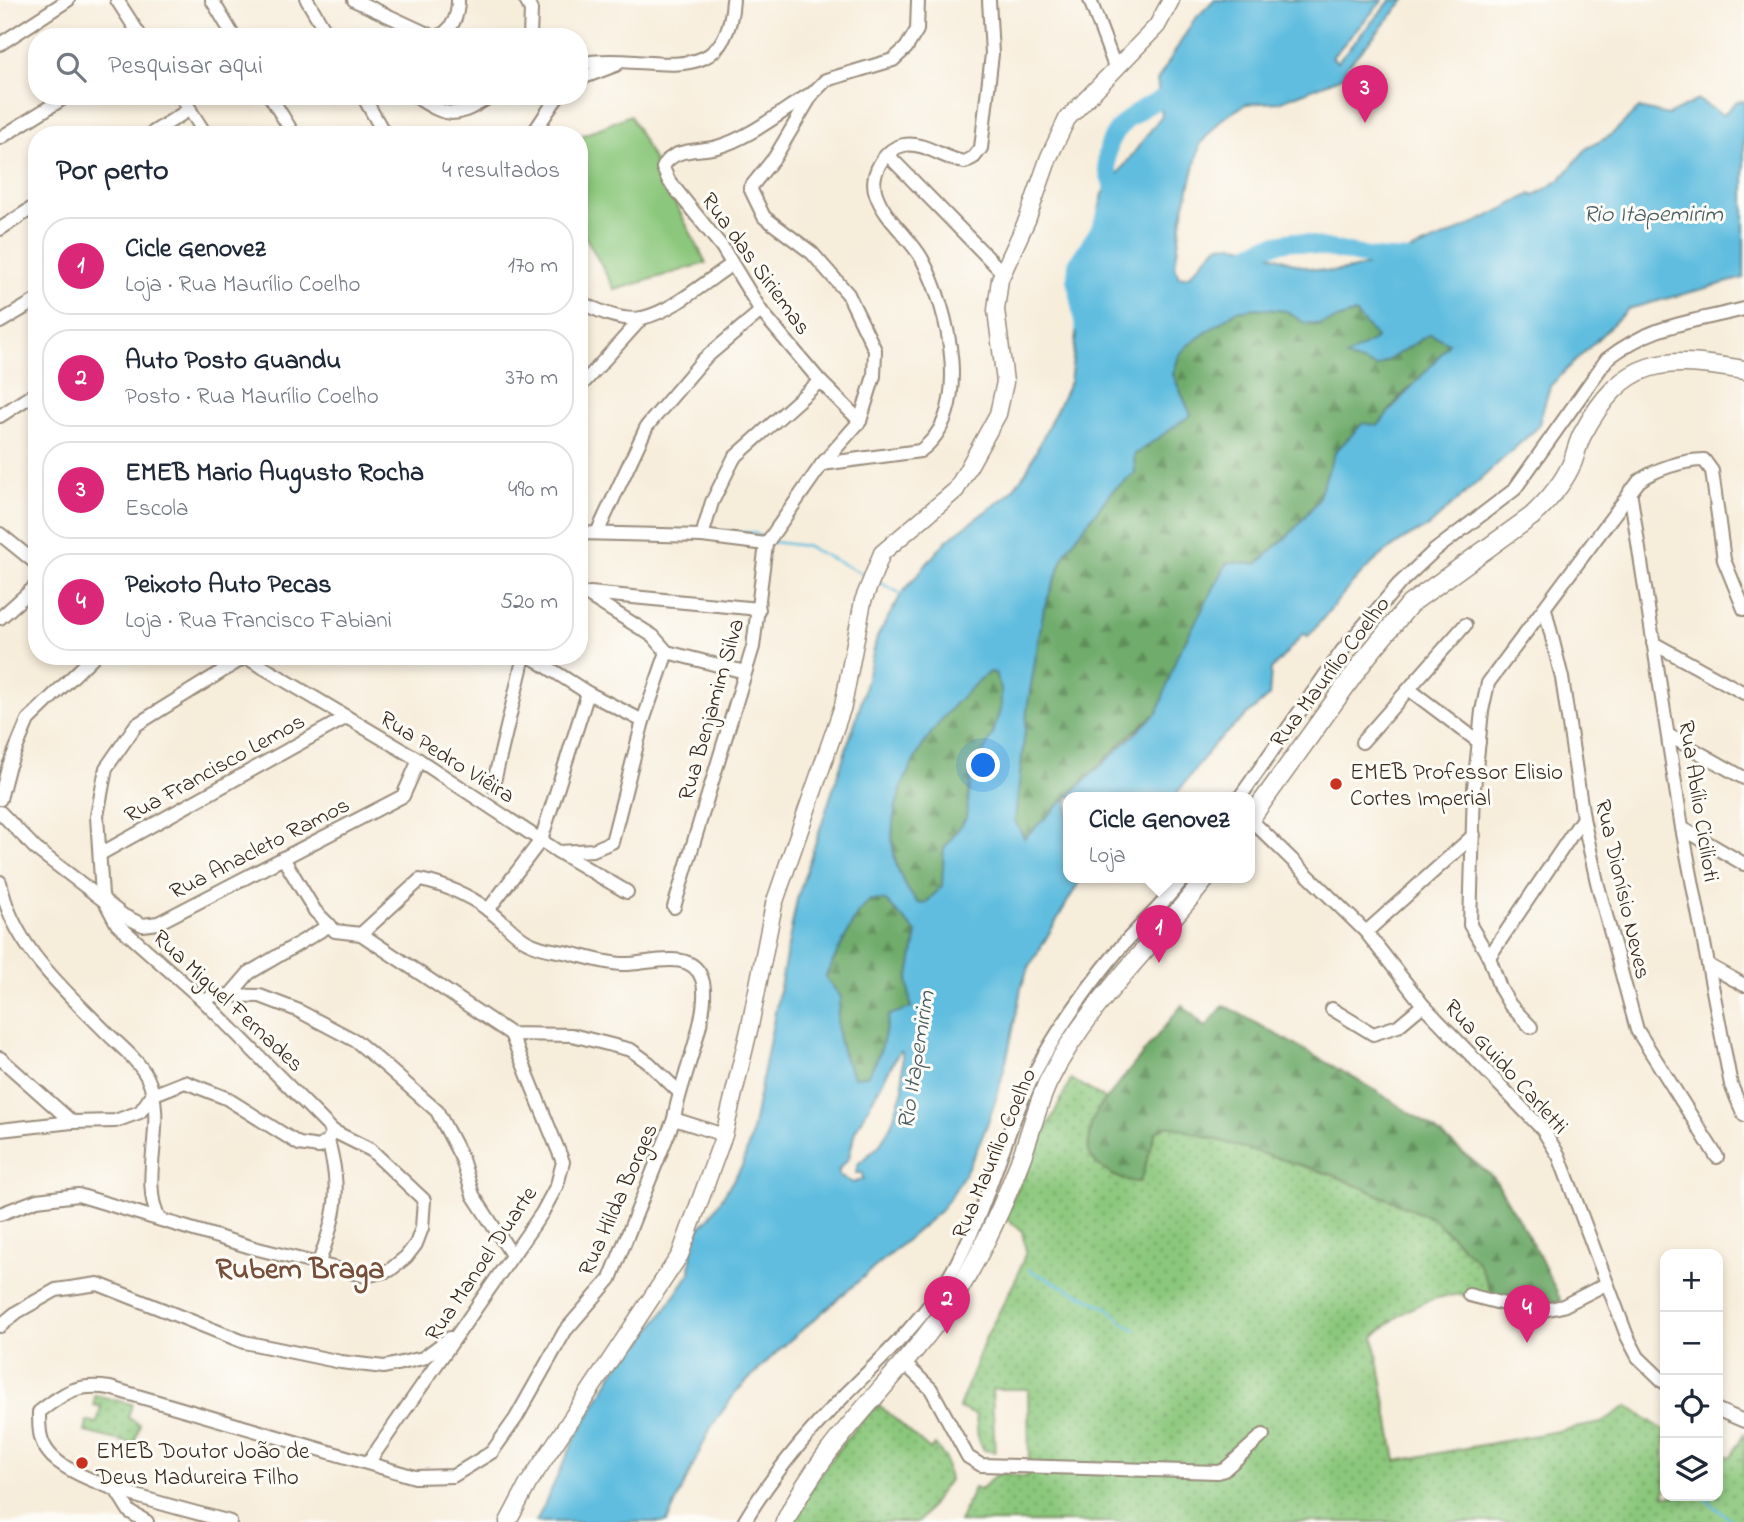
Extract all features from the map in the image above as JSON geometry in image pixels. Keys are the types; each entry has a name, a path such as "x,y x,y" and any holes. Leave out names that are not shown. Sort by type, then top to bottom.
{"main road":[{"name":"Rua Maurílio Coelho","path":"1255,812 1332,704 1410,604 1523,523 1549,500 1563,481 1581,436 1620,384 1649,365 1665,363 1706,363 1744,370"},
{"name":"Rua Maurílio Coelho","path":"785,1522 797,1496 817,1467 905,1364 950,1303 1007,1196 1036,1109 1072,1039 1183,888"}],"street":[{"path":"0,44 68,0"},
{"path":"117,0 135,28"},
{"path":"212,0 229,28"},
{"path":"307,0 324,28"},
{"path":"354,0 416,28"},
{"path":"451,28 455,21 458,0"},
{"path":"526,0 531,10 530,28"},
{"path":"588,62 700,62 721,48 728,35 733,0"},
{"path":"859,421 874,376 875,350 870,334 848,294 811,253 764,217 750,188 775,157 813,93 827,80 892,60 906,48 917,30 918,0"},
{"path":"822,464 920,450 931,443 942,428 951,405 954,376 936,290 921,257 893,224 875,193 875,174 888,155 903,145 915,144 965,162 974,158 981,148 992,54 989,0"},
{"path":"1090,0 1115,67"},
{"path":"508,1522 528,1484 680,1255 723,1135 750,1026 774,904 843,706 863,601 877,562 891,545 956,489 984,441 1003,399 1005,382 996,310 1002,272 1067,120 1157,26 1171,0"},
{"path":"588,76 622,63"},
{"name":"Rua das Siriemas","path":"813,93 754,130 719,147 679,154 670,158 663,168 669,181 722,247 761,310 820,381 859,421"},
{"path":"0,138 53,105"},
{"path":"187,105 200,126"},
{"path":"276,105 288,126"},
{"path":"368,105 380,126"},
{"path":"428,105 440,113 453,115 476,105"},
{"path":"538,126 552,105"},
{"path":"163,126 190,109"},
{"path":"888,155 1002,272"},
{"path":"0,229 28,211"},
{"path":"588,305 624,317 642,317 670,305 731,265"},
{"path":"0,322 28,305"},
{"path":"1243,792 1342,651 1399,584 1434,551 1514,490 1529,473 1593,375 1607,359 1625,346 1664,327 1744,309"},
{"path":"597,533 647,426 704,359 761,310"},
{"path":"588,378 642,317"},
{"path":"702,536 712,502 734,458 820,381"},
{"path":"0,416 28,398"},
{"name":"Rua Benjamim Silva","path":"674,907 745,672 759,610 766,544 822,464 859,421"},
{"path":"1531,1027 1510,1005 1489,957 1470,925 1468,902 1479,742 1488,683 1630,491 1648,474 1698,460 1707,463 1712,471 1724,560 1744,609"},
{"name":"Rua Abílio Cicilioti","path":"1630,491 1682,828 1731,1085 1744,1115"},
{"path":"588,533 702,536 766,544"},
{"path":"0,534 28,557"},
{"path":"0,618 28,593"},
{"path":"588,593 759,610"},
{"path":"588,596 653,636 667,652 745,672"},
{"name":"Rua Dionísio Neves","path":"1545,609 1562,678 1583,818 1637,1030 1717,1157"},
{"path":"1362,742 1465,625"},
{"path":"1653,643 1744,693"},
{"path":"557,851 593,850 612,842 643,721 667,652"},
{"path":"0,799 8,768 28,720 85,665"},
{"path":"102,897 102,853 97,816 106,768 136,725 232,665"},
{"name":"Rua Pedro Viêira","path":"259,665 419,760 557,851 627,892"},
{"path":"493,786 522,665"},
{"path":"544,665 588,693 643,721"},
{"path":"1315,688 1332,704"},
{"path":"1410,690 1479,742"},
{"path":"361,934 420,880 443,884 488,909 541,840 588,693"},
{"name":"Rua Francisco Lemos","path":"102,853 347,717"},
{"path":"1668,735 1744,778"},
{"name":"Rua Anacleto Ramos","path":"0,813 36,849 124,916 143,925 158,923 403,796 419,760"},
{"path":"1489,957 1583,818"},
{"name":"Rua Guido Carletti","path":"1255,824 1366,932 1423,1005 1544,1130 1559,1156 1606,1284 1638,1357 1660,1378"},
{"path":"1682,828 1744,864"},
{"path":"1366,932 1474,835"},
{"path":"283,859 315,911 335,930 361,934 512,1034 572,1035 631,1050 678,1091"},
{"path":"0,882 5,904 40,966 133,1059 146,1077 152,1095 156,1125 151,1203 159,1219"},
{"path":"744,1522 778,1469 891,1349 950,1274 988,1193 1008,1130 1037,1069 1091,985 1183,888"},
{"name":"Rua Miguel Fernades","path":"102,897 117,924 205,1002 330,1136"},
{"name":"Rua Hilda Borges","path":"115,1488 72,1473 50,1455 40,1437 39,1412 59,1396 86,1384 110,1388 415,1477 453,1476 492,1452 516,1419 565,1331 610,1279 674,1119 678,1091 699,1031 703,1000 702,978 688,962 672,959 620,964 521,941 488,909"},
{"path":"231,994 249,972 330,925"},
{"path":"1708,965 1744,985"},
{"path":"205,1002 213,995 260,996 297,1010 356,1041 437,1111 462,1159 472,1195 512,1255"},
{"path":"1332,1009 1373,1034 1398,1027 1423,1005"},
{"name":"Rua Manoel Duarte","path":"368,1463 542,1213 557,1185 563,1162 512,1034"},
{"path":"0,1058 72,1122"},
{"path":"0,1130 72,1122 115,1121 140,1112 152,1095 185,1082 226,1098 299,1144 319,1147 330,1136"},
{"path":"674,1119 723,1135"},
{"path":"0,1214 37,1200 78,1195 254,1248 319,1262 366,1276 390,1270 416,1244 424,1200 371,1150 330,1136"},
{"path":"319,1262 330,1234 338,1192 330,1136"},
{"path":"0,1326 17,1312 56,1290 98,1284 244,1342 341,1362 383,1367 423,1358 458,1331"},
{"path":"1469,1295 1535,1312 1563,1306 1606,1284"},
{"path":"905,1364 931,1389 968,1457 981,1465 1218,1472 1263,1435"},
{"path":"1723,1412 1744,1420"},
{"path":"115,1488 130,1513 147,1522"},
{"path":"115,1488 230,1522"}],"green space":[{"path":"630,115 706,263 615,290 588,241 588,133"},
{"path":"1257,308 1287,311 1305,323 1322,324 1355,313 1378,339 1347,357 1377,367 1430,334 1449,342 1432,367 1399,398 1378,426 1335,452 1317,502 1292,532 1257,564 1227,562 1178,656 1158,712 1131,734 1072,792 1063,792 1063,801 1024,839 1015,820 1028,703 1044,608 1066,551 1112,491 1135,473 1134,455 1191,415 1173,375 1179,355 1187,346 1236,311"},
{"path":"989,672 995,673 1001,688 1001,707 993,734 972,773 966,818 944,849 942,886 925,904 918,903 900,874 893,843 895,810 905,778 922,747 942,718"},
{"path":"870,900 886,901 917,932 908,982 911,1009 889,1016 875,1062 867,1076 854,1078 845,1059 837,1028 841,997 825,978 857,914"},
{"path":"1182,1005 1206,1027 1224,1005 1370,1087 1430,1126 1494,1178 1537,1251 1561,1301 1521,1309 1495,1298 1478,1262 1434,1219 1333,1175 1168,1125 1156,1132 1140,1182 1125,1180 1103,1169 1088,1152 1091,1123 1099,1108"},
{"path":"1071,1079 1106,1099 1099,1108 1088,1152 1113,1176 1145,1164 1156,1132 1168,1125 1333,1175 1434,1219 1478,1262 1495,1298 1460,1295 1429,1301 1400,1315 1374,1337 1396,1461 1601,1423 1627,1406 1660,1428 1660,1501 1723,1501 1723,1455 1731,1457 1744,1434 1744,1522 959,1522 974,1488 981,1490 994,1476 1003,1473 1026,1477 1029,1472 1028,1389 992,1389 995,1452 984,1450 978,1440 976,1415 959,1408 986,1337 1017,1277 1026,1251 1022,1231 1004,1217"},
{"path":"95,1395 132,1404 128,1418 140,1424 134,1444 85,1432 87,1421 97,1423 101,1407 94,1405"},
{"path":"879,1405 930,1450 935,1445 945,1458 949,1480 919,1522 793,1522 831,1459 853,1430"}],"water":[{"name":"Rio Itapemirim","path":"1214,0 1383,0 1332,57 1337,62 1391,0 1405,0 1345,69 1345,76 1279,102 1246,104 1222,119 1200,144 1182,217 1175,266 1179,277 1189,276 1218,245 1259,250 1298,265 1326,271 1347,270 1400,255 1460,230 1531,194 1534,196 1561,179 1587,148 1610,136 1639,108 1668,115 1698,100 1723,115 1736,102 1744,101 1744,278 1628,309 1550,386 1538,427 1428,527 1409,536 1376,560 1347,589 1308,637 1304,633 1271,670 1269,696 1216,742 1178,792 1073,792 1158,712 1177,656 1228,562 1257,564 1292,532 1317,502 1335,452 1363,423 1378,426 1449,343 1430,334 1377,367 1346,357 1377,338 1355,313 1322,324 1305,323 1286,311 1257,308 1236,311 1187,346 1179,355 1173,375 1191,415 1134,455 1135,473 1112,491 1066,551 1044,608 1028,703 1015,820 1024,838 1063,801 1063,883 1078,883 1027,971 994,1105 972,1160 940,1211 781,1348 736,1392 710,1429 667,1522 536,1522 574,1441 628,1348 632,1352 639,1342 642,1343 690,1273 692,1241 696,1231 710,1217 742,1166 751,1137 797,899 859,710 877,637 902,593 947,540 1009,494 1026,472 1070,382 1084,271 1103,194 1162,115 1157,81 1194,20","holes":["989,672 995,673 1001,688 1001,707 993,734 972,773 966,818 944,849 942,886 925,904 918,903 900,874 893,843 895,810 905,778 922,747 942,718","870,900 886,901 917,933 908,982 911,1008 889,1015 876,1062 867,1076 854,1077 845,1058 837,1028 841,997 825,977 857,914","899,1052 902,1052 903,1089 891,1125 879,1146 858,1164 856,1173 862,1173 863,1179 853,1183 839,1175 839,1169 849,1158 855,1131"]}],"waterway":[{"name":"Rio Itapemirim","path":"1084,327 1076,281 1077,264 1100,229 1116,193 1108,173 1107,156 1111,140 1132,116 1181,91"},
{"name":"Rio Itapemirim","path":"1240,259 1266,246 1293,241 1374,258 1409,260"},
{"path":"712,531 754,533 764,538"},
{"path":"773,542 806,546 867,576"},
{"path":"877,581 905,596"},
{"path":"1029,1270 1108,1308 1123,1323 1136,1330"},
{"path":"1708,1501 1733,1522"}],"place":[{"name":"EMEB Mario Augusto Rocha","path":"1365,123"},
{"name":"EMEB Professor Elisio Cortes Imperial","path":"1336,784"},
{"name":"Cicle Genovez","path":"1159,963"},
{"name":"Auto Posto Guandu","path":"947,1334"},
{"name":"Peixoto Auto Pecas","path":"1527,1343"},
{"name":"EMEB Doutor João de Deus Madureira Filho","path":"82,1463"}],"district":[{"name":"Rubem Braga","path":"300,1268"}]}
